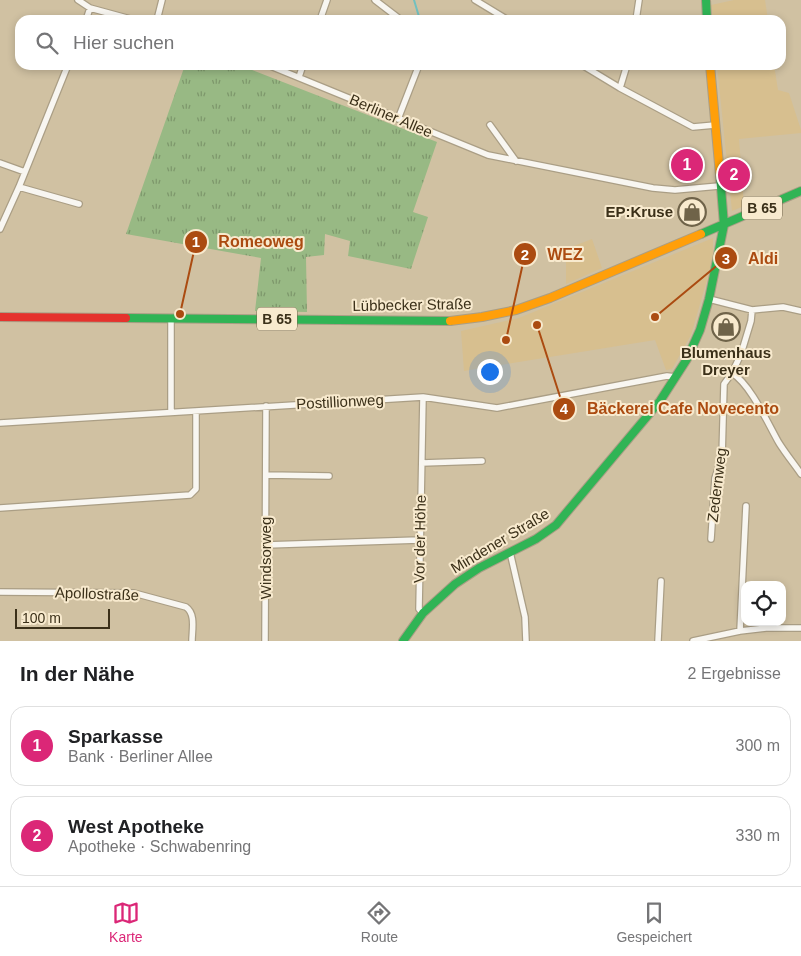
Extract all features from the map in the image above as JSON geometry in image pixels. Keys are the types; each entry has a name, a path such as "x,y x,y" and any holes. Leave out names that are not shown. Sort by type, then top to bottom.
{"main road":[{"path":"706,0 707,15"},
{"name":"Mindener Straße","path":"402,641 423,613 455,584 479,568 547,532 566,515 633,435 687,359 697,337 709,299 724,224 719,186 710,70"},
{"name":"Lübbecker Straße","path":"0,317 447,320 482,317 516,310 550,298 801,191"}],"street":[{"path":"78,0 90,8 116,15"},
{"path":"158,15 162,0"},
{"path":"322,15 327,0"},
{"path":"375,0 394,15"},
{"path":"475,0 487,3 502,15"},
{"path":"636,15 638,0"},
{"path":"88,15 90,8"},
{"path":"0,229 66,70"},
{"name":"Berliner Allee","path":"281,70 488,155 653,188 675,190 719,186"},
{"path":"299,77 301,70"},
{"path":"398,119 417,70"},
{"path":"590,70 693,127 715,125"},
{"path":"620,88 625,70"},
{"path":"490,125 516,161"},
{"path":"0,163 25,172"},
{"path":"19,187 79,204"},
{"path":"709,299 752,310 783,307 801,311"},
{"name":"Zedernweg","path":"712,539 715,478 722,457 724,384 732,373 745,339 751,321 752,310"},
{"path":"171,318 171,412"},
{"path":"732,373 740,378 757,403 780,444 801,474"},
{"name":"Postillionweg","path":"0,423 423,397 497,408 667,376 676,377"},
{"name":"Vor der Höhe","path":"423,397 419,609 423,613"},
{"name":"Windsorweg","path":"265,641 266,406"},
{"path":"0,508 190,495 196,489 196,411"},
{"path":"422,463 482,461"},
{"path":"266,475 329,476"},
{"path":"740,631 746,506"},
{"path":"266,545 420,540"},
{"path":"510,552 526,617 526,641"},
{"path":"658,641 661,581"},
{"name":"Apollostraße","path":"0,592 134,593 190,609 193,615 192,641"},
{"path":"693,641 740,631 766,628 801,628"}],"shaded area":[{"path":"734,0 765,0 767,15 712,15 711,5"},
{"path":"718,70 775,70 778,90 789,93 801,133 739,139 744,206 732,211"},
{"path":"713,238 713,254 709,273 691,335 672,369 666,370 655,340 464,371 461,331 519,318"},
{"path":"592,239 602,268 566,284 566,249"}],"green space":[{"path":"183,70 252,70 437,142 413,212 428,217 411,269 348,256 350,241 325,234 324,255 306,257 307,312 255,311 261,258 126,234"}],"waterway":[{"path":"414,0 418,15"}],"traffic: fast":[{"path":"706,0 707,15"},
{"path":"403,641 423,613 455,584 479,568 536,539 556,525 660,401 687,359 700,330 709,299 724,225 720,175"},
{"path":"701,234 801,191"},
{"path":"126,318 450,321"}],"traffic: slow":[{"path":"710,70 720,175"},
{"path":"450,321 516,310 550,298 701,234"}],"traffic: jam":[{"path":"0,317 126,318"}],"place":[{"name":"Sparkasse","path":"687,165"},
{"name":"West Apotheke","path":"734,175"},
{"name":"EP:Kruse","path":"692,212"},
{"name":"Romeoweg","path":"180,314"},
{"name":"Aldi","path":"655,317"},
{"name":"Bäckerei Cafe Novecento","path":"537,325"},
{"name":"Blumenhaus Dreyer","path":"726,327"},
{"name":"WEZ","path":"506,340"}]}
